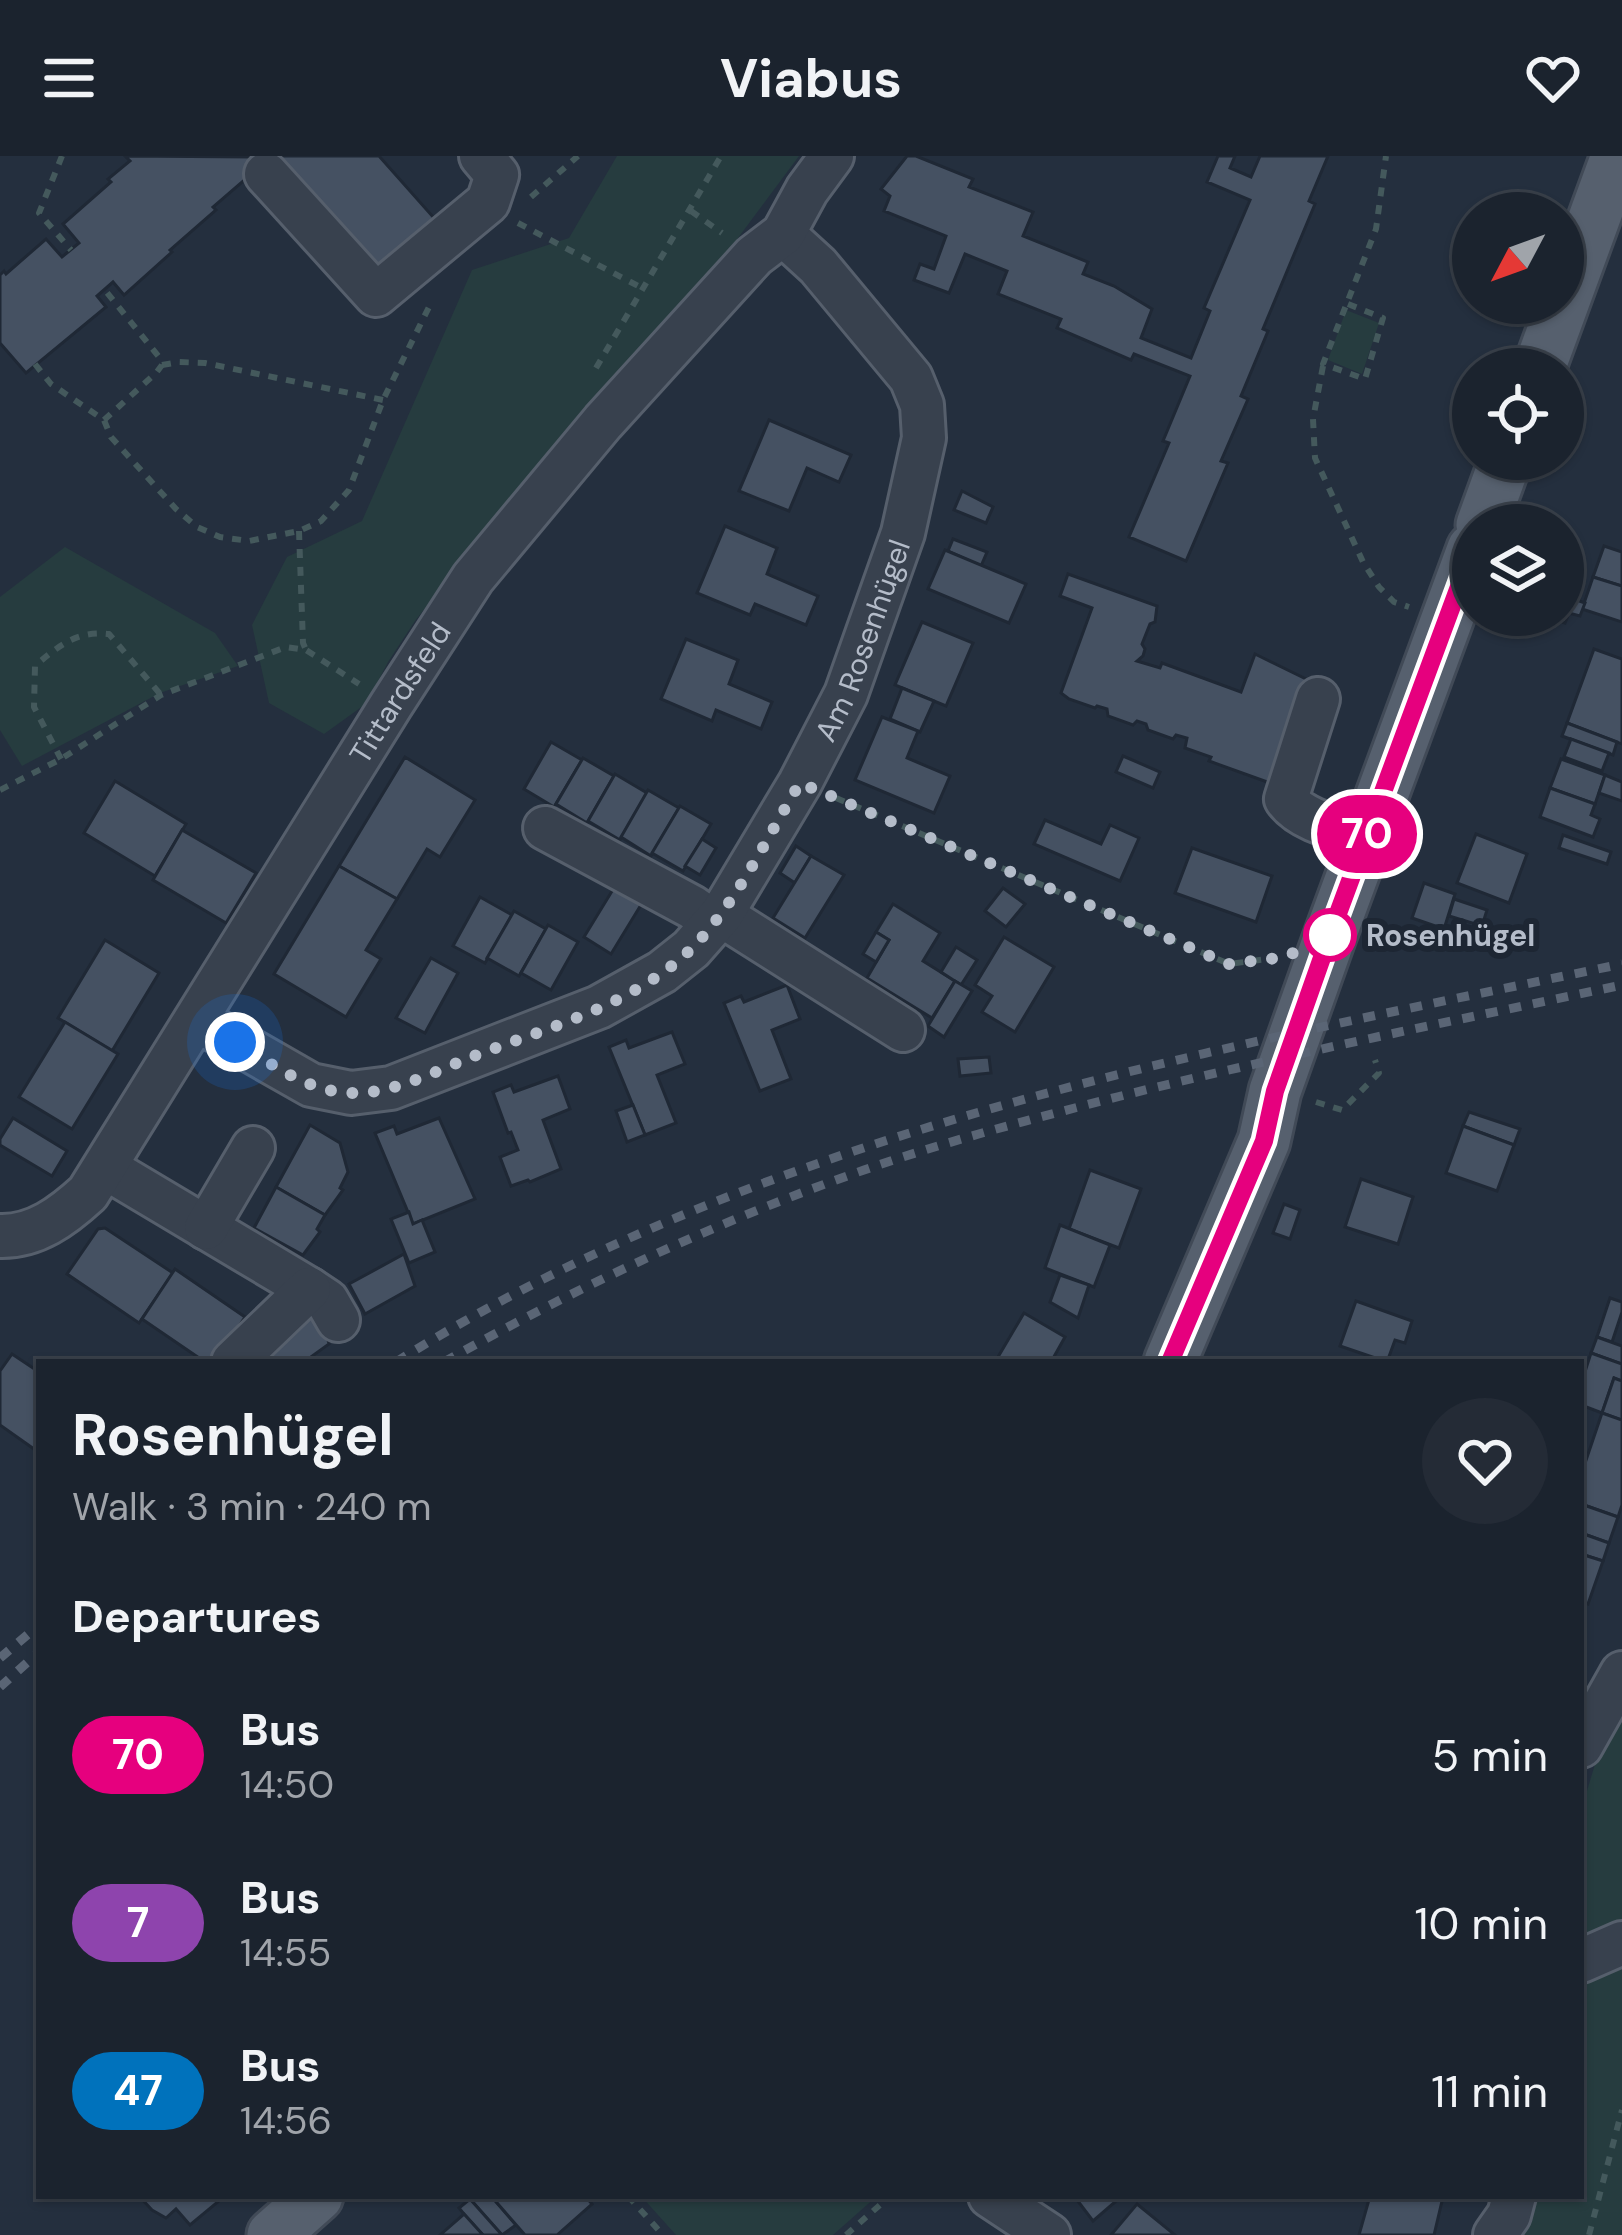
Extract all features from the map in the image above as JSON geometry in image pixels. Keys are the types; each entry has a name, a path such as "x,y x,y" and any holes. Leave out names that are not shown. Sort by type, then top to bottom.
{"main road":[{"path":"1547,348 1616,156"},
{"path":"1171,1359 1264,1141 1275,1091 1452,606"},
{"path":"273,2235 313,2199"}],"street":[{"path":"266,174 376,296 488,202 497,175 481,156"},
{"name":"Tittardsfeld","path":"0,1236 40,1228 88,1193 472,578 603,422 754,256 783,234 832,156"},
{"name":"Am Rosenhügel","path":"197,1020 310,1085 351,1093 392,1088 631,992 691,949 718,919 800,783 846,694 903,532 924,438 922,405 911,378 818,266 783,234"},
{"path":"1318,699 1286,799 1307,816 1366,836"},
{"path":"545,828 718,919 903,1030"},
{"path":"206,1228 253,1148"},
{"path":"106,1168 324,1304 238,1359"},
{"path":"1584,1741 1622,1673"},
{"path":"1584,1960 1622,1943"},
{"path":"995,2199 1049,2235"},
{"path":"1495,2235 1509,2216 1513,2199"}],"path":[{"path":"62,156 38,213 70,250"},
{"path":"592,374 721,156"},
{"path":"1386,156 1376,229 1323,364 1313,419 1315,458 1379,587 1394,602 1447,620"},
{"path":"505,217 642,288"},
{"path":"104,289 162,365 104,420"},
{"path":"1323,364 1365,379 1383,318 1348,304"},
{"path":"35,364 51,384 104,420 110,436 176,509 197,527 220,537 249,541 298,531 321,520 349,490 382,400 205,363 162,365"},
{"path":"298,531 306,650"},
{"path":"61,759 34,706 35,666 62,643 92,632 110,634 161,694"},
{"path":"0,790 61,759 161,694 286,647 306,650 391,705"},
{"path":"800,783 1229,964 1285,957"},
{"path":"1324,1104 1342,1110 1379,1072 1375,1060"},
{"path":"1589,2235 1622,2110"},
{"path":"631,2199 663,2235"},
{"path":"846,2235 887,2199"}],"green space":[{"path":"617,156 799,156 715,269 483,535 415,621 367,703 324,734 269,703 252,625 287,557 362,521 472,270 569,238"},
{"path":"1346,310 1379,323 1362,374 1328,360"},
{"path":"65,547 215,633 238,666 160,693 22,766 0,730 0,597"},
{"path":"1622,1714 1622,2235 1518,2235 1526,2199 1584,2199 1584,1801 1595,1764"},
{"path":"644,2199 874,2199 833,2235 676,2235"}],"building":[{"path":"125,156 271,157 124,295 113,282 97,296 106,307 26,373 0,343 0,275 46,239 62,257 79,243 63,224 111,182 108,179 130,161"},
{"path":"270,156 379,156 442,227 380,281"},
{"path":"907,156 973,179 969,187 1033,212 1023,236 1088,262 1083,274 1152,309 1141,338 1191,358 1210,311 1204,308 1250,200 1207,182 1218,156 1235,156 1230,168 1251,177 1260,156 1328,156 1309,201 1315,204 1241,396 1248,399 1221,461 1228,463 1186,561 1129,537 1169,443 1163,441 1190,376 1134,354 1131,360 1057,328 1061,319 998,294 1007,271 965,254 949,293 914,280 920,264 934,269 946,236 884,211 890,196 881,189"},
{"path":"769,420 851,455 839,482 807,468 789,511 739,491"},
{"path":"962,491 993,507 986,523 954,510"},
{"path":"725,526 777,548 767,574 818,596 806,625 755,604 750,615 697,593"},
{"path":"953,539 987,552 981,566 948,551"},
{"path":"1604,546 1622,552 1622,586 1593,577"},
{"path":"945,550 1026,584 1009,623 928,589"},
{"path":"1068,574 1157,606 1155,622 1142,644 1143,656 1137,661 1160,668 1162,663 1241,692 1255,654 1306,679 1270,783 1185,748 1187,738 1176,735 1173,739 1137,721 1133,725 1108,716 1107,709 1061,693 1092,608 1060,596"},
{"path":"1593,577 1622,586 1622,622 1584,610"},
{"path":"922,622 973,643 946,706 895,685"},
{"path":"686,639 738,660 729,684 772,702 761,729 716,710 712,721 661,699"},
{"path":"1594,649 1622,659 1622,744 1567,723"},
{"path":"902,688 934,701 920,732 890,719"},
{"path":"882,717 918,731 907,758 950,776 934,813 855,780"},
{"path":"1567,723 1617,742 1613,755 1562,736"},
{"path":"1571,739 1609,753 1602,771 1564,757"},
{"path":"551,742 582,760 554,807 524,789"},
{"path":"1123,756 1160,772 1153,788 1116,772"},
{"path":"405,757 475,800 440,857 427,849 397,899 339,866"},
{"path":"583,758 614,776 587,823 556,804"},
{"path":"1561,759 1605,775 1595,804 1550,788"},
{"path":"615,774 647,793 620,840 588,821"},
{"path":"1605,775 1622,782 1622,801 1599,793"},
{"path":"115,781 186,824 155,876 84,833"},
{"path":"1550,788 1595,804 1591,815 1600,819 1593,837 1540,817"},
{"path":"648,790 679,808 651,856 621,837"},
{"path":"680,806 711,824 683,871 652,853"},
{"path":"1045,820 1101,844 1110,825 1139,838 1120,881 1034,844"},
{"path":"182,830 256,873 226,923 153,880"},
{"path":"1476,834 1527,854 1509,903 1457,883"},
{"path":"1563,835 1611,852 1607,864 1559,848"},
{"path":"702,839 716,848 700,875 685,866"},
{"path":"796,846 811,856 795,883 780,873"},
{"path":"1192,848 1272,876 1256,922 1175,893"},
{"path":"811,856 844,875 805,938 773,918"},
{"path":"339,866 397,899 366,950 381,959 346,1017 274,974"},
{"path":"620,878 647,895 611,954 584,937"},
{"path":"1424,883 1455,894 1444,929 1412,918"},
{"path":"1003,888 1025,904 1006,927 985,911"},
{"path":"480,897 512,915 485,963 453,946"},
{"path":"1454,899 1487,910 1482,926 1449,916"},
{"path":"893,904 940,933 923,961 955,981 932,1018 867,978 889,940 876,932"},
{"path":"514,911 546,929 519,976 487,958"},
{"path":"548,925 578,942 551,990 521,973"},
{"path":"876,932 889,940 876,962 863,954"},
{"path":"1004,937 1054,967 1015,1032 982,1012 992,996 975,985"},
{"path":"105,940 159,973 112,1051 58,1018"},
{"path":"956,947 977,960 961,985 941,972"},
{"path":"431,958 458,973 425,1033 396,1018"},
{"path":"955,981 972,991 944,1037 928,1026"},
{"path":"787,985 800,1019 772,1030 791,1079 760,1091 724,1003 741,996 744,1002"},
{"path":"65,1022 118,1054 72,1129 19,1097"},
{"path":"672,1032 685,1064 657,1075 676,1123 645,1135 609,1047 626,1040 629,1048"},
{"path":"989,1057 991,1073 960,1076 958,1059"},
{"path":"558,1076 570,1109 543,1120 561,1169 511,1186 500,1157 518,1150 493,1092 511,1085 514,1092"},
{"path":"633,1105 645,1135 627,1142 616,1111"},
{"path":"1469,1112 1520,1129 1514,1145 1463,1126"},
{"path":"13,1118 67,1151 52,1176 0,1145"},
{"path":"439,1118 475,1199 413,1224 375,1133 394,1126 397,1134"},
{"path":"310,1125 340,1143 348,1172 343,1190 325,1215 276,1187"},
{"path":"1463,1126 1514,1145 1497,1191 1446,1173"},
{"path":"1090,1170 1141,1189 1119,1248 1069,1229"},
{"path":"1361,1179 1413,1197 1398,1244 1345,1227"},
{"path":"276,1187 325,1215 317,1229 320,1232 303,1255 254,1228"},
{"path":"1284,1204 1300,1210 1290,1239 1273,1233"},
{"path":"409,1212 413,1224 422,1220 435,1252 409,1263 391,1219"},
{"path":"1060,1225 1110,1245 1094,1287 1045,1268"},
{"path":"105,1228 173,1273 139,1323 67,1274 98,1229"},
{"path":"404,1254 415,1286 365,1314 349,1284"},
{"path":"175,1269 245,1317 217,1359 201,1359 142,1319"},
{"path":"1060,1275 1089,1285 1078,1318 1050,1302"},
{"path":"1610,1298 1622,1302 1612,1342 1597,1337"},
{"path":"1356,1301 1412,1321 1405,1343 1395,1340 1388,1359 1340,1346"},
{"path":"320,1309 329,1344 308,1359 249,1357"},
{"path":"1024,1313 1065,1337 1053,1359 998,1357"},
{"path":"1597,1337 1622,1346 1622,1364 1591,1353"},
{"path":"1591,1353 1622,1364 1622,1381 1614,1378 1602,1413 1584,1406 1584,1375"},
{"path":"12,1354 36,1370 34,1449 0,1425 0,1371"},
{"path":"1614,1378 1622,1381 1622,1420 1602,1413"},
{"path":"1602,1413 1622,1420 1618,1517 1584,1505 1584,1466"},
{"path":"1584,1505 1618,1517 1609,1543 1584,1534"},
{"path":"1584,1534 1609,1543 1603,1561 1584,1555"},
{"path":"1584,1555 1603,1561 1588,1604 1584,1602"},
{"path":"142,2199 221,2199 190,2225 176,2209 166,2218"},
{"path":"470,2199 494,2199 516,2225 502,2235"},
{"path":"470,2199 502,2235 483,2235 464,2214 459,2208"},
{"path":"494,2199 588,2199 592,2204 557,2235 525,2235"},
{"path":"1076,2199 1119,2199 1093,2221"},
{"path":"1369,2199 1442,2201 1434,2235 1359,2235"},
{"path":"1137,2204 1175,2235 1111,2235"},
{"path":"464,2214 483,2235 440,2235"}],"railway":[{"path":"401,1359 538,1282 684,1214 836,1157 1147,1067 1622,964"},
{"path":"450,1359 650,1257 895,1159 1180,1082 1622,985"},
{"path":"0,1658 36,1628"},
{"path":"0,1687 36,1655"}],"bus line":[{"name":"70","path":"1171,1359 1264,1141 1275,1091 1452,606"}],"place":[{"name":"Rosenhügel","path":"1330,935"}],"route":[{"path":"235,1042 310,1085 351,1093 392,1088 631,992 691,949 722,915 800,783 1229,964 1285,957 1330,935"}]}
